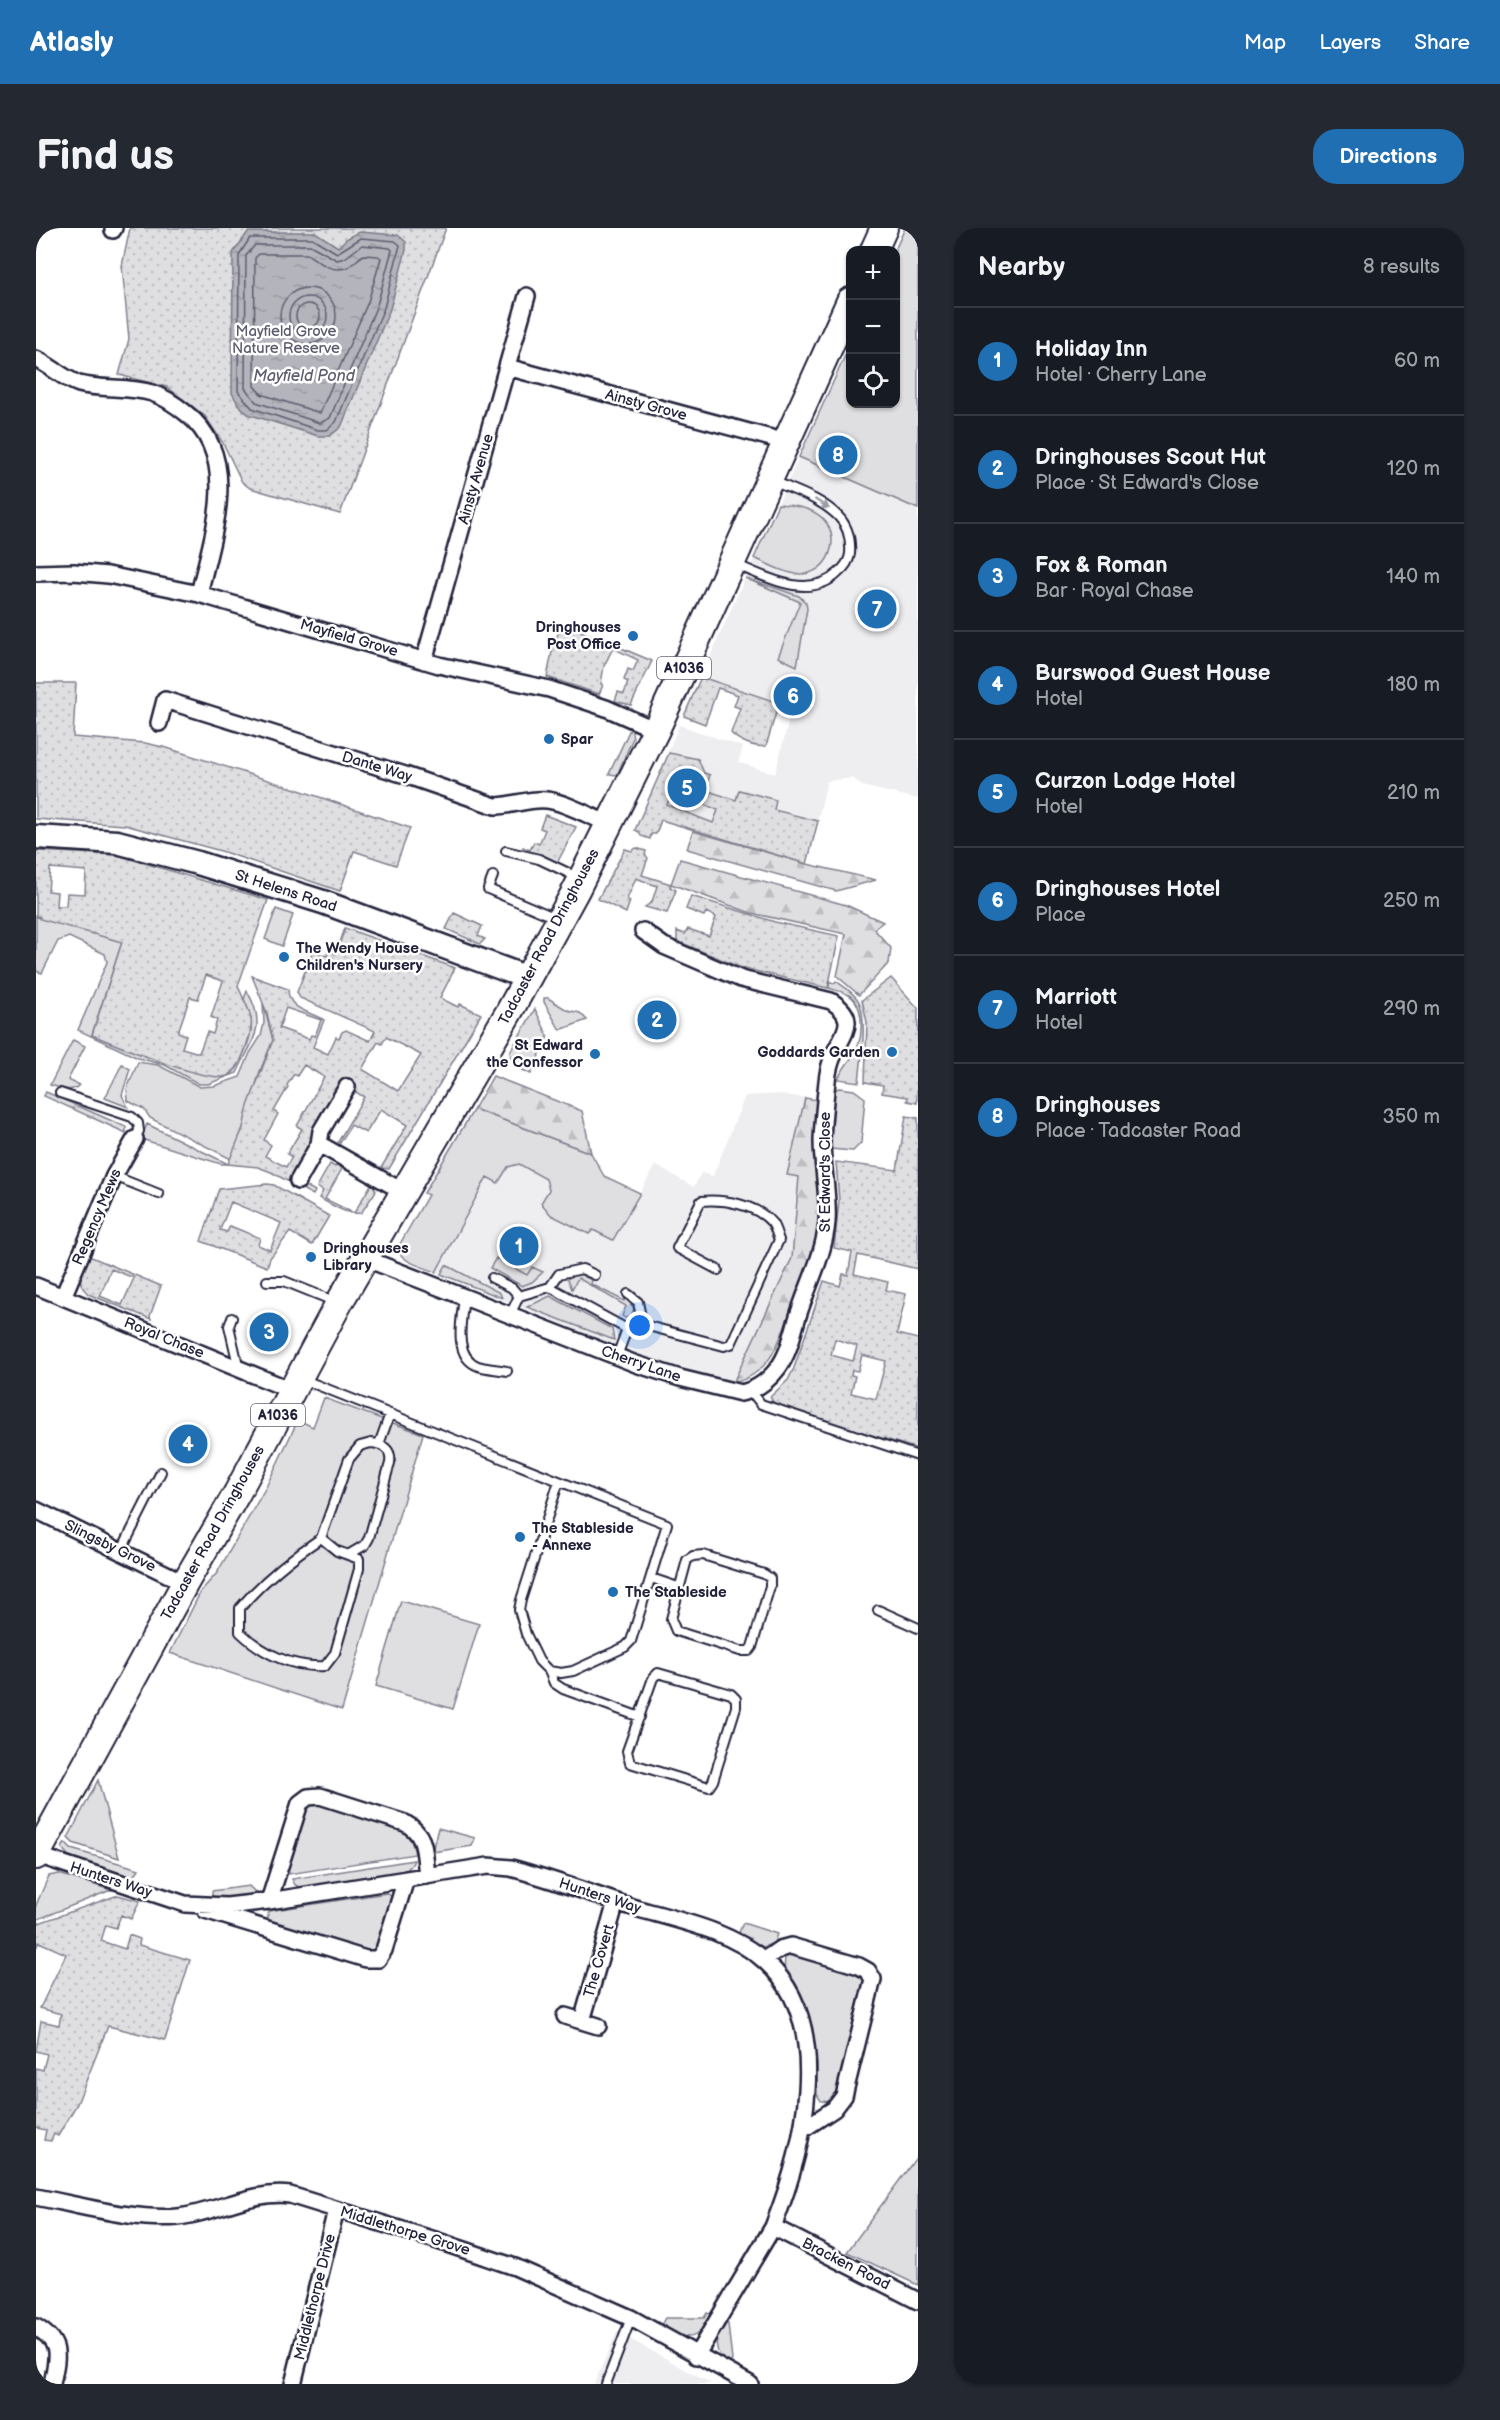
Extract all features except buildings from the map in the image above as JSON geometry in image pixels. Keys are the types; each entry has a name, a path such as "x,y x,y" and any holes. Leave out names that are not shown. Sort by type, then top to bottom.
{"main road":[{"path":"876,246 884,228"},
{"name":"A1036","path":"786,442 846,310"},
{"name":"Tadcaster Road Dringhouses","path":"36,1856 364,1258 528,978 581,879 656,730 786,442"}],"street":[{"name":"Ainsty Avenue","path":"424,661 526,296"},
{"path":"36,359 77,383 152,393 174,403 202,430 211,447 220,486 219,505 199,594"},
{"name":"Ainsty Grove","path":"507,367 786,442"},
{"name":"Mayfield Grove","path":"36,573 74,572 108,575 199,594 424,661 549,689 606,708 656,730"},
{"name":"Dante Way","path":"159,723 165,700 405,775 495,806 508,806 530,800 549,800 609,824"},
{"name":"St Helens Road","path":"36,837 117,842 198,863 323,902 528,978"},
{"name":"St Edward's Close","path":"643,931 664,946 741,979 831,1001 842,1008 846,1016 847,1025 844,1038 834,1054 827,1083 822,1140 828,1201 824,1247 783,1360 765,1382 751,1391"},
{"path":"298,1181 319,1144 321,1131 347,1087"},
{"name":"Regency Mews","path":"63,1297 114,1176 135,1139"},
{"path":"319,1144 402,1191"},
{"name":"Cherry Lane","path":"364,1258 680,1378 729,1391 751,1391"},
{"name":"Royal Chase","path":"36,1286 239,1369 294,1384"},
{"name":"Slingsby Grove","path":"36,1510 185,1583"},
{"path":"269,1901 300,1803 308,1797 320,1796 405,1823 414,1828 423,1843 427,1876"},
{"name":"Hunters Way","path":"36,1856 366,1959 378,1959 384,1950 406,1879"},
{"name":"Hunters Way","path":"185,1904 227,1906 489,1866 505,1867 703,1929 736,1942 765,1960 791,1992 800,2014 805,2037 807,2071 802,2130 773,2228 696,2356"},
{"name":"The Covert","path":"582,2021 616,1902"},
{"path":"765,1960 780,1949 791,1946 859,1966 868,1971 873,1979 844,2096 834,2109 802,2130"},
{"path":"565,2016 598,2026"},
{"name":"Middlethorpe Grove","path":"36,2197 151,2216 176,2217 203,2213 270,2194 290,2195 515,2267 631,2318 750,2384"},
{"name":"Middlethorpe Drive","path":"293,2384 336,2210"},
{"name":"Bracken Road","path":"773,2228 918,2301"},
{"path":"36,2327 50,2337 56,2346 57,2359 52,2384"}],"lane":[{"path":"732,562 780,583 800,586 818,584 834,577 844,568 849,558 847,528 838,516 801,492 769,480"},
{"path":"506,851 539,859 581,879"},
{"path":"493,876 488,890 559,920"},
{"path":"60,1093 132,1117 138,1123 139,1131 135,1139"},
{"path":"114,1176 159,1194"},
{"path":"550,1287 627,1329 648,1326 724,1346 732,1344 779,1240 773,1224 764,1216 739,1204 701,1201 677,1248 718,1270"},
{"path":"510,1315 519,1296 550,1287 559,1274 582,1269 595,1275"},
{"path":"492,1278 512,1288 519,1296"},
{"path":"267,1281 284,1281 339,1303"},
{"path":"628,1294 638,1302 643,1327"},
{"path":"464,1297 460,1335 462,1351 468,1360 478,1366 507,1371"},
{"path":"232,1318 229,1326 239,1369"},
{"path":"618,1356 627,1329"},
{"path":"294,1384 390,1414 667,1524 631,1641 625,1647 573,1671 561,1673 549,1671"},
{"path":"751,1391 761,1404 918,1456"},
{"path":"379,1444 390,1414"},
{"path":"321,1538 337,1551 348,1555 359,1559 359,1569 335,1653 325,1666 307,1667 287,1662 251,1643 240,1632 240,1608 288,1562 321,1538 349,1459 360,1446 379,1444 386,1447 391,1456 372,1528 365,1545 348,1555"},
{"path":"121,1551 161,1472"},
{"path":"559,1481 519,1610 526,1634 539,1661 549,1671 554,1683 563,1689 640,1717"},
{"path":"703,1555 764,1574 770,1578 770,1586 749,1651 740,1651 676,1631 671,1619 678,1587 687,1560 693,1556 703,1555"},
{"path":"651,1578 678,1587"},
{"path":"878,1610 918,1628"},
{"path":"658,1673 731,1694 736,1699 736,1707 713,1781 709,1787 630,1763 627,1751 640,1717 652,1678 658,1673"},
{"path":"606,2384 631,2318"}],"shaded area":[{"path":"799,457 918,509 918,799 862,786 853,778 827,781 807,864 643,814 679,725 743,747 738,762 775,774 792,708 701,677"},
{"path":"778,1094 805,1098 787,1175 799,1177 792,1258 733,1383 684,1372 657,1363 404,1259 397,1249 428,1195 424,1193 474,1109 591,1153 604,1176 640,1193 655,1165 694,1187 701,1173 713,1176 745,1096"},
{"path":"617,2332 712,2384 594,2384"}],"green space":[{"name":"Mayfield Grove Nature Reserve","path":"130,228 446,228 340,514 250,488 242,482 223,443 205,416 167,387 119,375 129,339 122,266"},
{"path":"905,228 918,228 918,509 799,457 846,354 846,408 900,408 900,246 897,246"},
{"path":"778,504 810,510 825,521 830,529 832,546 825,562 819,568 811,572 796,574 754,558"},
{"path":"745,578 799,596 806,603 807,609 797,666 778,657 800,602"},
{"path":"562,623 652,661 631,705 615,701 618,692 624,694 628,682 624,680 628,669 633,671 638,660 613,648 604,666 601,684 603,685 599,694 547,677 553,647"},
{"path":"701,677 779,703 766,746 747,743 731,733 740,708 734,706 738,695 718,688 705,724 684,716"},
{"path":"36,683 76,683 73,737 145,743 167,748 410,828 396,865 354,851 340,891 221,851 125,825 36,819"},
{"path":"631,727 633,738 617,775 609,774"},
{"path":"669,753 698,759 704,773 710,775 705,790 736,800 739,790 776,800 774,810 818,821 807,864 661,820 656,834 651,834 650,839 641,836 635,830","holes":["681,768 704,777 697,796 707,800 705,805 718,810 713,823 667,805"]},
{"path":"545,815 576,827 557,863 541,855 521,851 523,847 530,850 534,842 539,844 545,830 540,828"},
{"path":"693,831 807,864 876,880 836,891 687,849"},
{"path":"636,848 646,851 645,855 648,858 642,875 671,884 670,887 676,890 667,913 645,907 652,902 657,886 636,878 627,899 630,901 626,913 598,899 625,849 632,851"},
{"path":"36,851 117,855 268,900 238,986 251,1019 251,1026 243,1055 235,1070 227,1076 216,1077 201,1074 161,1062 92,1035 122,942 36,916","holes":["50,868 86,871 85,894 67,893 66,906 56,906 57,892 48,891","206,975 223,981 211,1017 217,1020 213,1034 207,1032 199,1053 182,1048 186,1035 178,1032 190,997 198,999"]},
{"path":"680,859 846,905 883,922 874,929 891,948 889,963 859,995 837,976 846,934 751,913 671,884"},
{"path":"691,896 775,922 839,936 828,988 742,968 677,941 677,931 685,934 688,929 709,936 716,917 706,912 704,916 686,909"},
{"path":"276,909 293,915 282,946 265,939"},
{"path":"454,913 482,926 478,936 485,939 480,944 446,929"},
{"path":"36,916 122,942 92,1034 162,1062 203,1074 219,1076 232,1073 240,1063 251,1029 251,1018 244,999 247,991 253,1004 257,1024 252,1042 237,1073 208,1084 199,1084 165,1065 138,1058 78,1030 107,962 105,954 69,937 58,941 42,973 36,971"},
{"path":"345,928 455,968 440,998 458,1007 460,1004 481,1014 389,1169 381,1168 407,1125 381,1109 366,1133 351,1125 340,1143 338,1142 364,1097 341,1083 324,1110 313,1143 291,1177 315,1191 313,1195 258,1167 228,1164 243,1128 248,1106 273,1040 267,1013 252,976 288,989 295,1006 324,1020 313,1047 328,1054 336,1037 339,1038 346,1030 370,1041 375,1031 300,998 297,992 313,951 327,956 328,951 336,954","holes":["286,1008 321,1020 315,1036 311,1035 309,1039 279,1028","386,1037 421,1055 398,1091 362,1069 378,1042 382,1044","304,1065 324,1077 297,1126 302,1129 287,1154 292,1157 286,1167 265,1156 271,1145 264,1140 278,1114 274,1111 287,1085 294,1074 297,1076"]},
{"name":"Goddards Garden","path":"891,978 918,1008 917,1103 907,1101 908,1097 882,1093 883,1085 865,1082 867,1022 862,1000"},
{"path":"836,981 853,994 861,1007 863,1040 859,1082 838,1079 858,1046 861,1017 853,998 829,988 829,982 835,983"},
{"path":"544,998 548,998 567,1010 580,1013 587,1020 560,1030"},
{"path":"263,1003 273,1040 260,1071 231,1159 150,1118 144,1109 128,1101 127,1089 138,1062 158,1065 200,1087 214,1086 240,1077 250,1053 261,1036 264,1023"},
{"path":"535,1009 548,1036 531,1074 514,1064 510,1052"},
{"path":"73,1040 85,1046 68,1080 79,1085 69,1089 50,1085"},
{"path":"122,1064 130,1069 122,1095 128,1107 105,1098"},
{"path":"493,1076 582,1111 591,1153 474,1109"},
{"path":"839,1088 854,1090 865,1098 861,1143 853,1151 830,1149 831,1091"},
{"path":"46,1092 126,1127 126,1133 44,1096"},
{"path":"805,1098 817,1100 819,1213 815,1249 774,1352 758,1371 733,1383 792,1258 799,1177 787,1175"},
{"path":"474,1109 591,1153 604,1176 640,1193 613,1240 593,1230 589,1234 551,1215 541,1203 549,1190 546,1179 519,1164 508,1167 498,1183 487,1177 436,1272 404,1258 397,1249 428,1195 424,1193"},
{"path":"906,1116 918,1118 918,1269 858,1255 854,1274 888,1282 886,1290 906,1294 897,1334 918,1339 918,1449 776,1406 770,1397 788,1380 794,1368 824,1281 840,1286 843,1274 848,1275 852,1252 834,1248 839,1200 836,1162 897,1170","holes":["835,1339 857,1346 853,1361 831,1355","862,1355 886,1361 876,1399 851,1393 855,1376 851,1375 852,1370 858,1371"]},
{"path":"147,1124 228,1164 221,1164 141,1139"},
{"path":"337,1163 343,1167 325,1199 353,1213 319,1198 323,1191 317,1187 330,1164 335,1167"},
{"path":"372,1183 376,1191 361,1213 354,1213"},
{"path":"274,1185 329,1216 312,1245 290,1232 270,1258 267,1267 201,1241 219,1189","holes":["231,1202 281,1223 270,1250 258,1245 260,1238 230,1226 227,1232 220,1230"]},
{"path":"89,1256 161,1286 150,1316 151,1319 88,1294 80,1280","holes":["111,1269 134,1278 122,1305 100,1296"]},
{"path":"496,1258 527,1275 532,1267 543,1272 532,1282 522,1286 490,1268"},
{"path":"446,1265 500,1293 502,1298 441,1274"},
{"path":"577,1273 592,1280 591,1284 624,1301 625,1298 634,1308 631,1316 625,1318 622,1316 626,1306 578,1278 572,1289 568,1279"},
{"path":"550,1296 612,1329 614,1340 527,1307"},
{"path":"324,1398 423,1434 342,1710 170,1653 201,1591 217,1573 266,1487 298,1420 313,1427"},
{"path":"401,1601 479,1624 453,1709 376,1686"},
{"path":"98,1780 119,1858 73,1843 68,1838"},
{"path":"319,1801 398,1826 410,1838 415,1854 289,1874 288,1864 307,1804"},
{"path":"438,1828 475,1838 472,1846 432,1852"},
{"path":"65,1843 71,1849 139,1869 133,1878 71,1859 62,1848"},
{"path":"414,1860 409,1868 396,1874 303,1888 295,1885 292,1879"},
{"path":"59,1874 111,1890 36,1920 36,1905 49,1876"},
{"path":"249,1886 256,1893 241,1898 212,1899 212,1891"},
{"path":"387,1893 392,1897 392,1902 379,1944 371,1952 270,1923 268,1918 268,1911"},
{"path":"118,1895 140,1901 131,1919 121,1915 116,1928 106,1925 101,1941 125,1949 129,1935 140,1939 139,1945 190,1960 165,2040 108,2026 77,2104 58,2136 54,2134 51,2141 44,2140 46,2130 36,2128 36,2068 43,2070 47,2054 36,2051 41,2021 59,2025 61,2014 40,2008 66,1954 39,1942 36,1948 36,1924"},
{"path":"743,1923 777,1934 774,1943 763,1947 738,1935"},
{"path":"794,1953 859,1971 866,1979 838,2092 831,2102 821,2101 817,2094 817,2064 811,2037 799,1997 784,1971 785,1957"},
{"path":"918,2155 918,2285 847,2252"},
{"path":"707,2313 712,2315 706,2324 701,2331 690,2337 684,2337 661,2325 665,2318 704,2318"},
{"path":"724,2322 728,2324 732,2360 730,2364 720,2356 716,2345"}],"water":[{"name":"Mayfield Pond","path":"248,232 315,232 338,247 346,239 359,232 398,235 406,242 406,250 390,309 341,427 330,436 318,436 248,414 238,404 232,393 233,253"}],"place":[{"name":"Dringhouses","path":"838,455"},
{"name":"Marriott","path":"877,609"},
{"name":"Dringhouses Post Office","path":"633,636"},
{"name":"Dringhouses Hotel","path":"793,696"},
{"name":"Spar","path":"549,739"},
{"name":"Curzon Lodge Hotel","path":"687,788"},
{"name":"The Wendy House Children's Nursery","path":"284,957"},
{"name":"Dringhouses Scout Hut","path":"657,1020"},
{"name":"Goddards Garden","path":"892,1052"},
{"name":"St Edward the Confessor","path":"595,1054"},
{"name":"Holiday Inn","path":"519,1246"},
{"name":"Dringhouses Library","path":"311,1257"},
{"name":"Fox & Roman","path":"269,1332"},
{"name":"Burswood Guest House","path":"188,1444"},
{"name":"The Stableside - Annexe","path":"520,1537"},
{"name":"The Stableside","path":"613,1592"}]}
